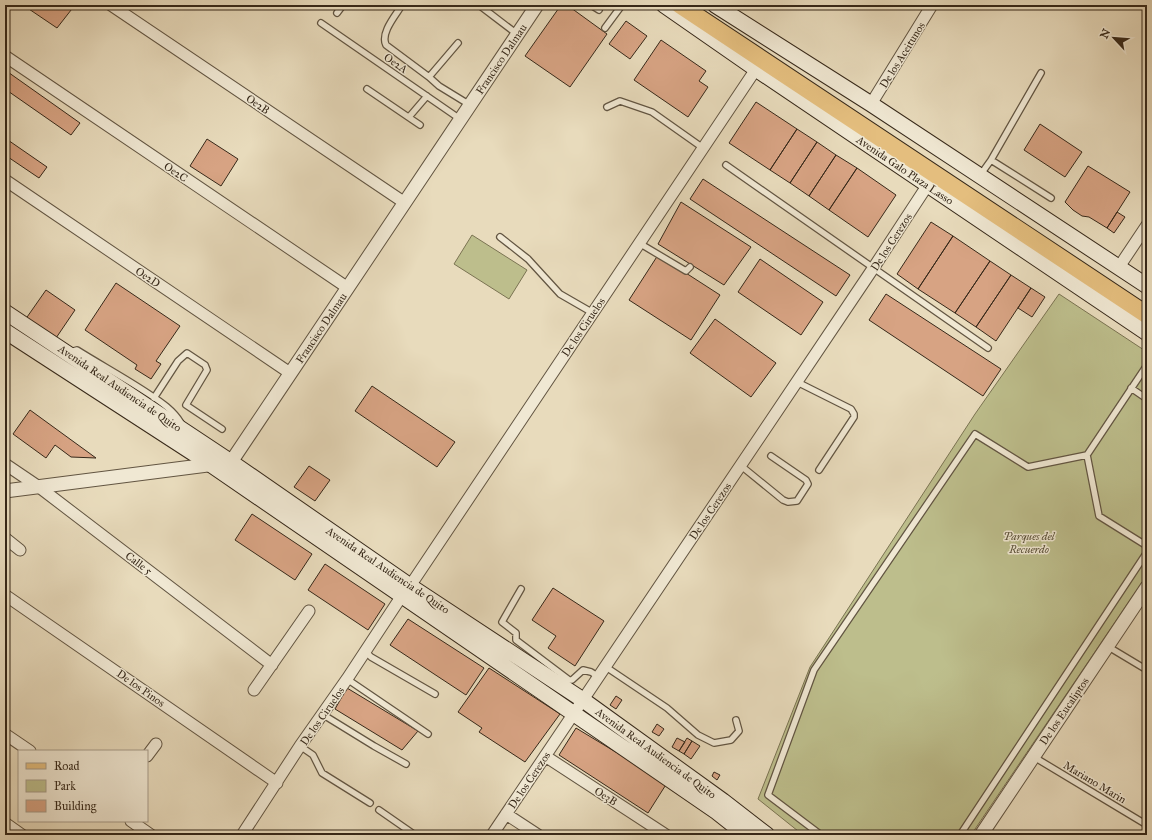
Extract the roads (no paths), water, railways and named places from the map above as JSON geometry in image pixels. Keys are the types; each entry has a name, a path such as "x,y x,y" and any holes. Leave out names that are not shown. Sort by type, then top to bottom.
{"main road":[{"name":"Avenida Galo Plaza Lasso","path":"664,5 927,186 1147,334"},
{"name":"Avenida Galo Plaza Lasso","path":"680,5 1147,315"},
{"name":"Avenida Galo Plaza Lasso","path":"696,5 813,84 1147,303"},
{"path":"715,5 871,104 1147,286"},
{"name":"Avenida Real Audiencia de Quito","path":"5,312 67,353 128,387 184,431 231,462 574,713 717,812 746,835"},
{"name":"Avenida Real Audiencia de Quito","path":"5,331 406,591 583,700 723,801 767,835"}],"street":[{"name":"Oe2B","path":"111,5 405,203"},
{"name":"Francisco Dalmau","path":"231,462 537,5"},
{"name":"De los Aceitunos","path":"871,104 932,5"},
{"name":"Oe2C","path":"5,56 348,288"},
{"name":"De los Ciruelos","path":"242,835 300,746 347,679 756,69"},
{"name":"Oe2D","path":"5,180 290,373"},
{"name":"De los Cerezos","path":"492,835 927,186"},
{"path":"1119,267 1147,225"},
{"path":"5,490 39,487 231,462"},
{"name":"Calle 5","path":"5,464 39,487 272,665"},
{"path":"5,538 20,550"},
{"name":"De los Eucaliptos","path":"982,834 1147,587"},
{"name":"De los Pinos","path":"5,595 277,783"},
{"path":"254,690 309,611"},
{"path":"5,734 29,750"},
{"path":"148,755 156,744"},
{"name":"Oe3B","path":"546,756 666,835"},
{"path":"506,814 538,835"},
{"path":"132,822 151,835"},
{"path":"5,823 22,835"}],"lane":[{"path":"337,13 342,5"},
{"path":"402,5 386,32 384,40 386,45 439,86 470,105"},
{"path":"479,5 518,34"},
{"path":"591,5 599,10"},
{"path":"605,28 622,5"},
{"name":"Oe2A","path":"321,23 461,119"},
{"path":"429,77 458,43"},
{"path":"980,175 991,160 1041,73"},
{"path":"367,89 420,125"},
{"path":"409,117 427,96"},
{"path":"607,107 620,101 652,112 703,148"},
{"path":"991,160 1051,198"},
{"path":"726,165 988,348"},
{"path":"500,237 528,259 560,294 593,313"},
{"path":"639,243 686,271 690,267"},
{"path":"154,398 178,361 187,353 205,364 207,370 186,406 222,428"},
{"path":"821,835 768,795 814,670 975,434 1028,466 1086,455 1147,365"},
{"path":"797,382 851,409 854,414 854,417 820,470"},
{"path":"128,387 154,398 176,415 181,422 184,431"},
{"path":"1131,388 1147,399"},
{"path":"1086,455 1099,516 1147,546"},
{"path":"740,465 782,500 788,502 796,501 808,484 806,480 771,456"},
{"path":"960,835 1147,552"},
{"path":"521,589 502,622 516,633 516,640 569,680 572,680 584,670 599,677"},
{"path":"1107,646 1147,670"},
{"path":"365,651 371,657 435,694"},
{"path":"606,667 667,708 698,735 714,743 731,740 739,731 736,720"},
{"path":"347,679 428,734"},
{"path":"322,714 406,764"},
{"path":"300,746 313,755 322,772 370,803"},
{"name":"Mariano Marin","path":"1033,756 1147,825"},
{"path":"378,810 415,835"}],"park label":[{"name":"Parques del Recuerdo","path":"1029,542"}]}
